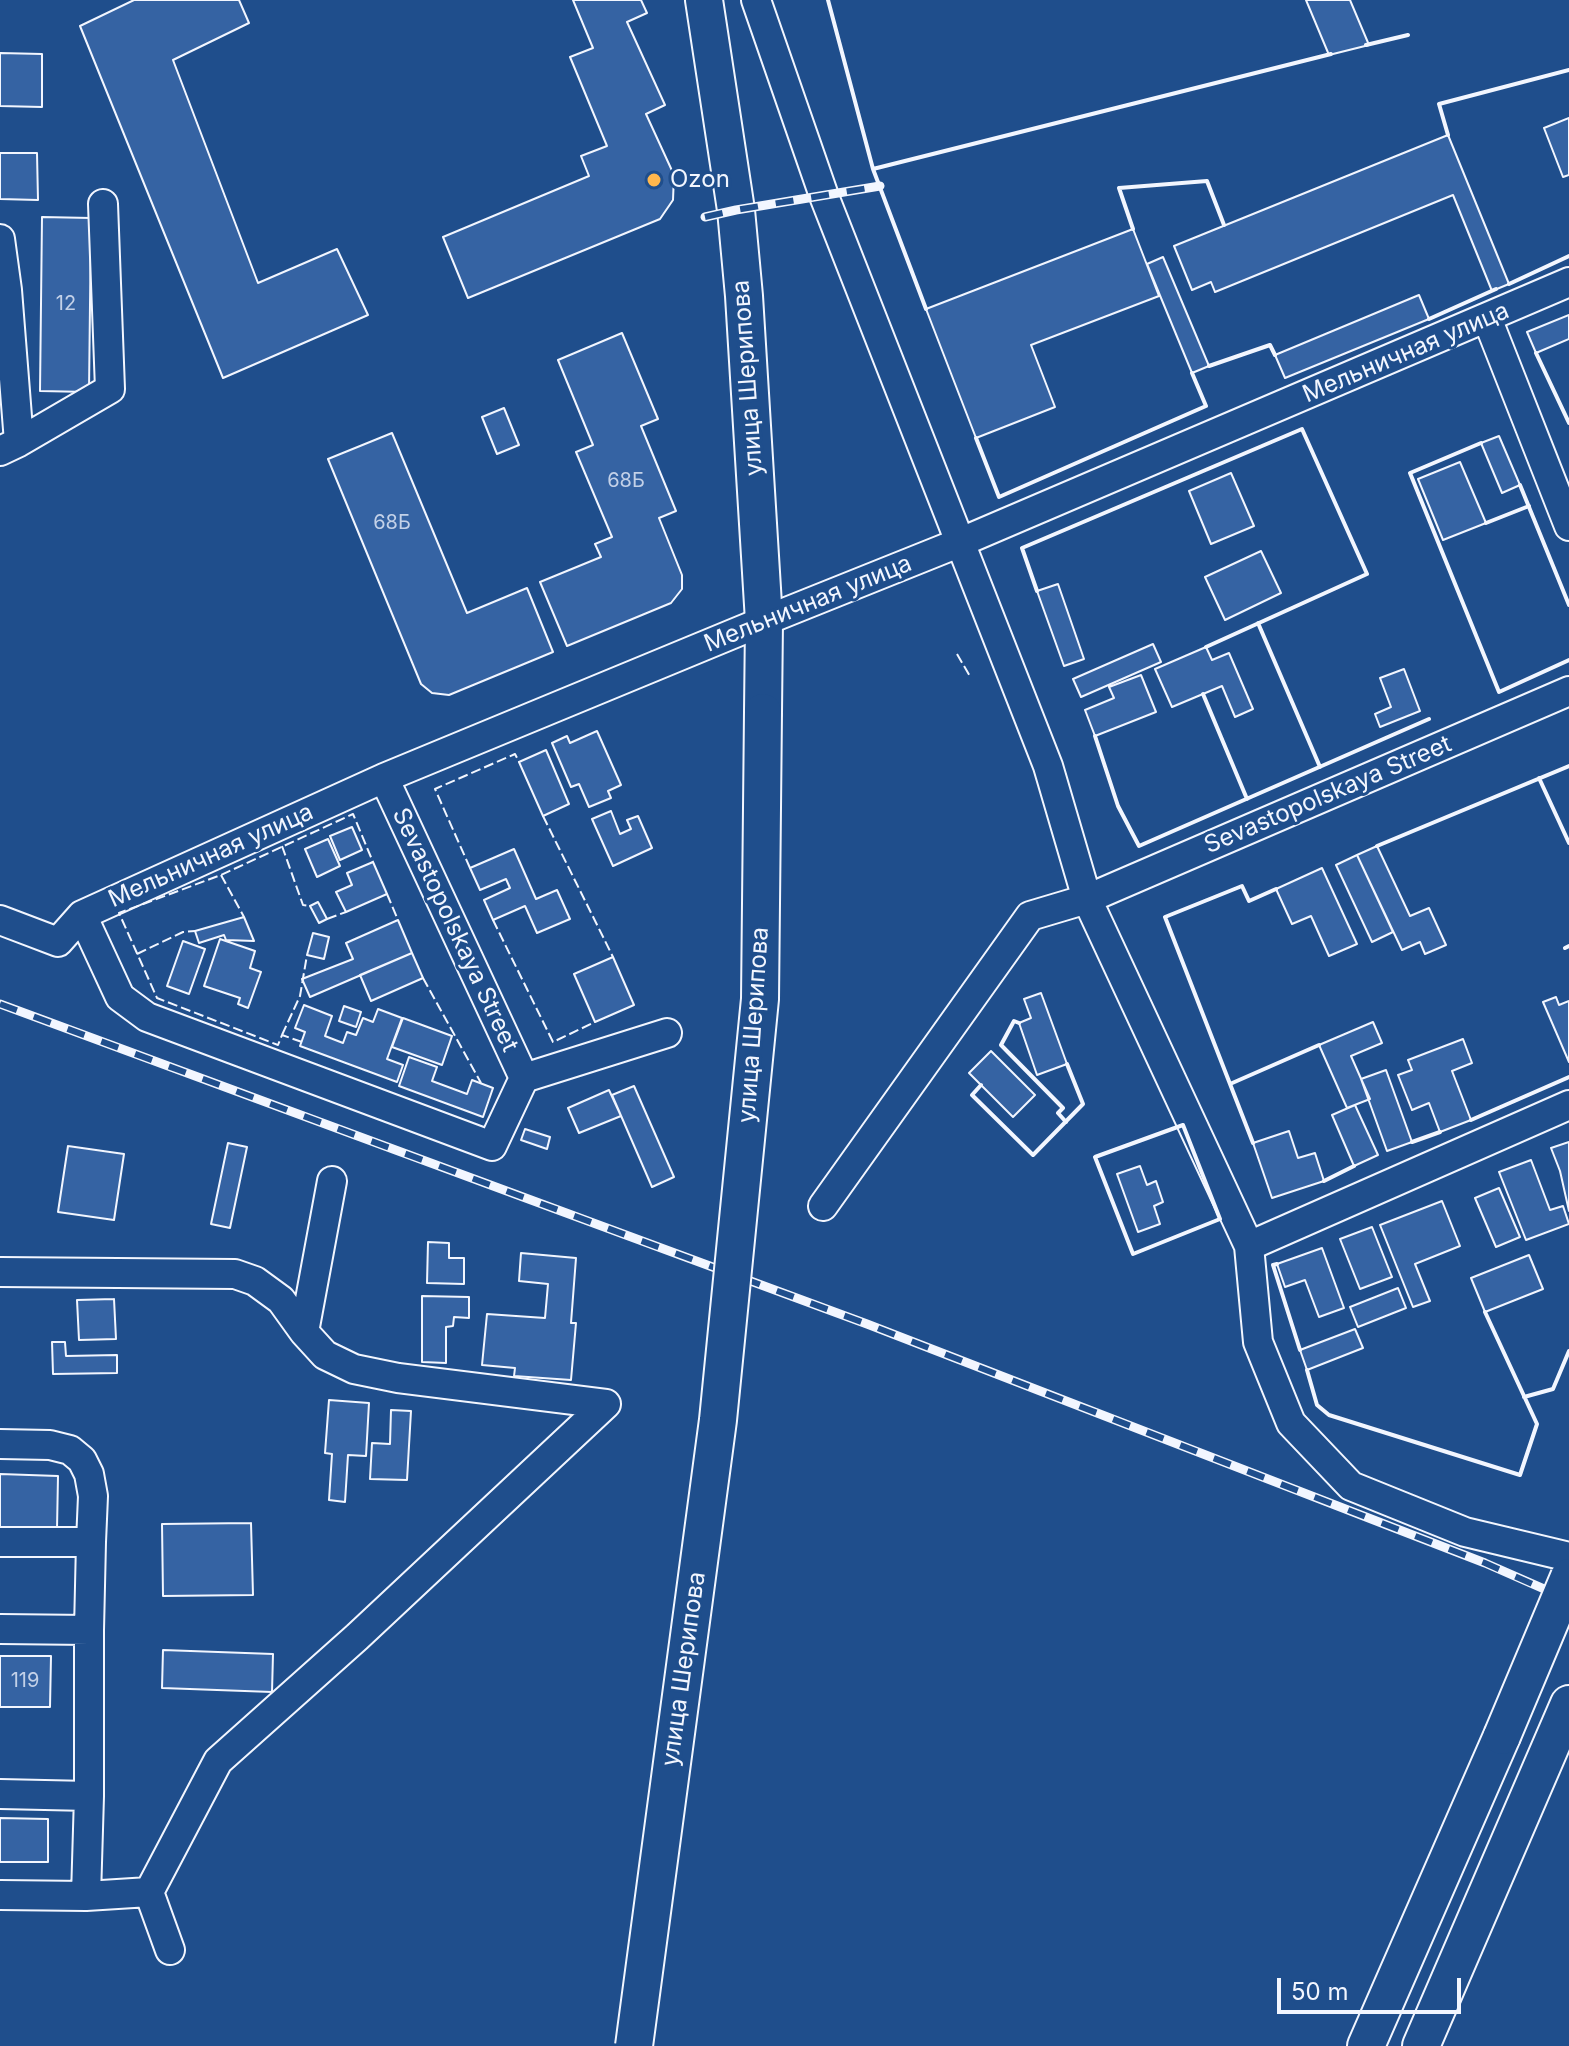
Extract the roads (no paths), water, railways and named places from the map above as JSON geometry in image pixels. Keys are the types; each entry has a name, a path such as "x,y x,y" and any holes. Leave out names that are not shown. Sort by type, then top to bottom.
{"main road":[{"name":"улица Шерипова","path":"634,2046 718,1420 760,999 764,621 736,210 704,0"},
{"path":"1366,2046 1569,1577"},
{"path":"1421,2046 1569,1704"}],"street":[{"path":"756,0 824,196 1048,766 1087,899 1249,1246 1258,1342 1291,1423 1351,1486 1465,1532 1569,1557"},
{"path":"0,239 7,290 9,446 110,389 103,204"},
{"name":"Мельничная улица","path":"0,920 58,942 82,915 384,778 961,542 1569,282"},
{"path":"1487,318 1569,526"},
{"name":"Sevastopolskaya Street","path":"1087,899 1569,691"},
{"name":"Sevastopolskaya Street","path":"384,778 524,1078 667,1033"},
{"path":"823,1206 1030,916 1087,899"},
{"path":"82,915 120,997 147,1017 492,1146 524,1078"},
{"path":"1249,1246 1569,1105"},
{"path":"304,1332 332,1181"},
{"path":"0,1272 235,1274 255,1281 281,1300 325,1355 354,1369 398,1378 606,1404 357,1637 218,1761 149,1892 170,1950"},
{"path":"0,1444 50,1445 70,1450 82,1460 89,1474 93,1496 86,1896"},
{"path":"0,1542 91,1542"},
{"path":"0,1629 89,1630"},
{"path":"0,1794 89,1796"},
{"path":"0,1895 86,1896 149,1892"}],"railway":[{"path":"705,217 880,186"},
{"path":"0,1004 867,1324 1485,1563 1569,1600"}],"place":[{"name":"Ozon","path":"654,180"}]}
